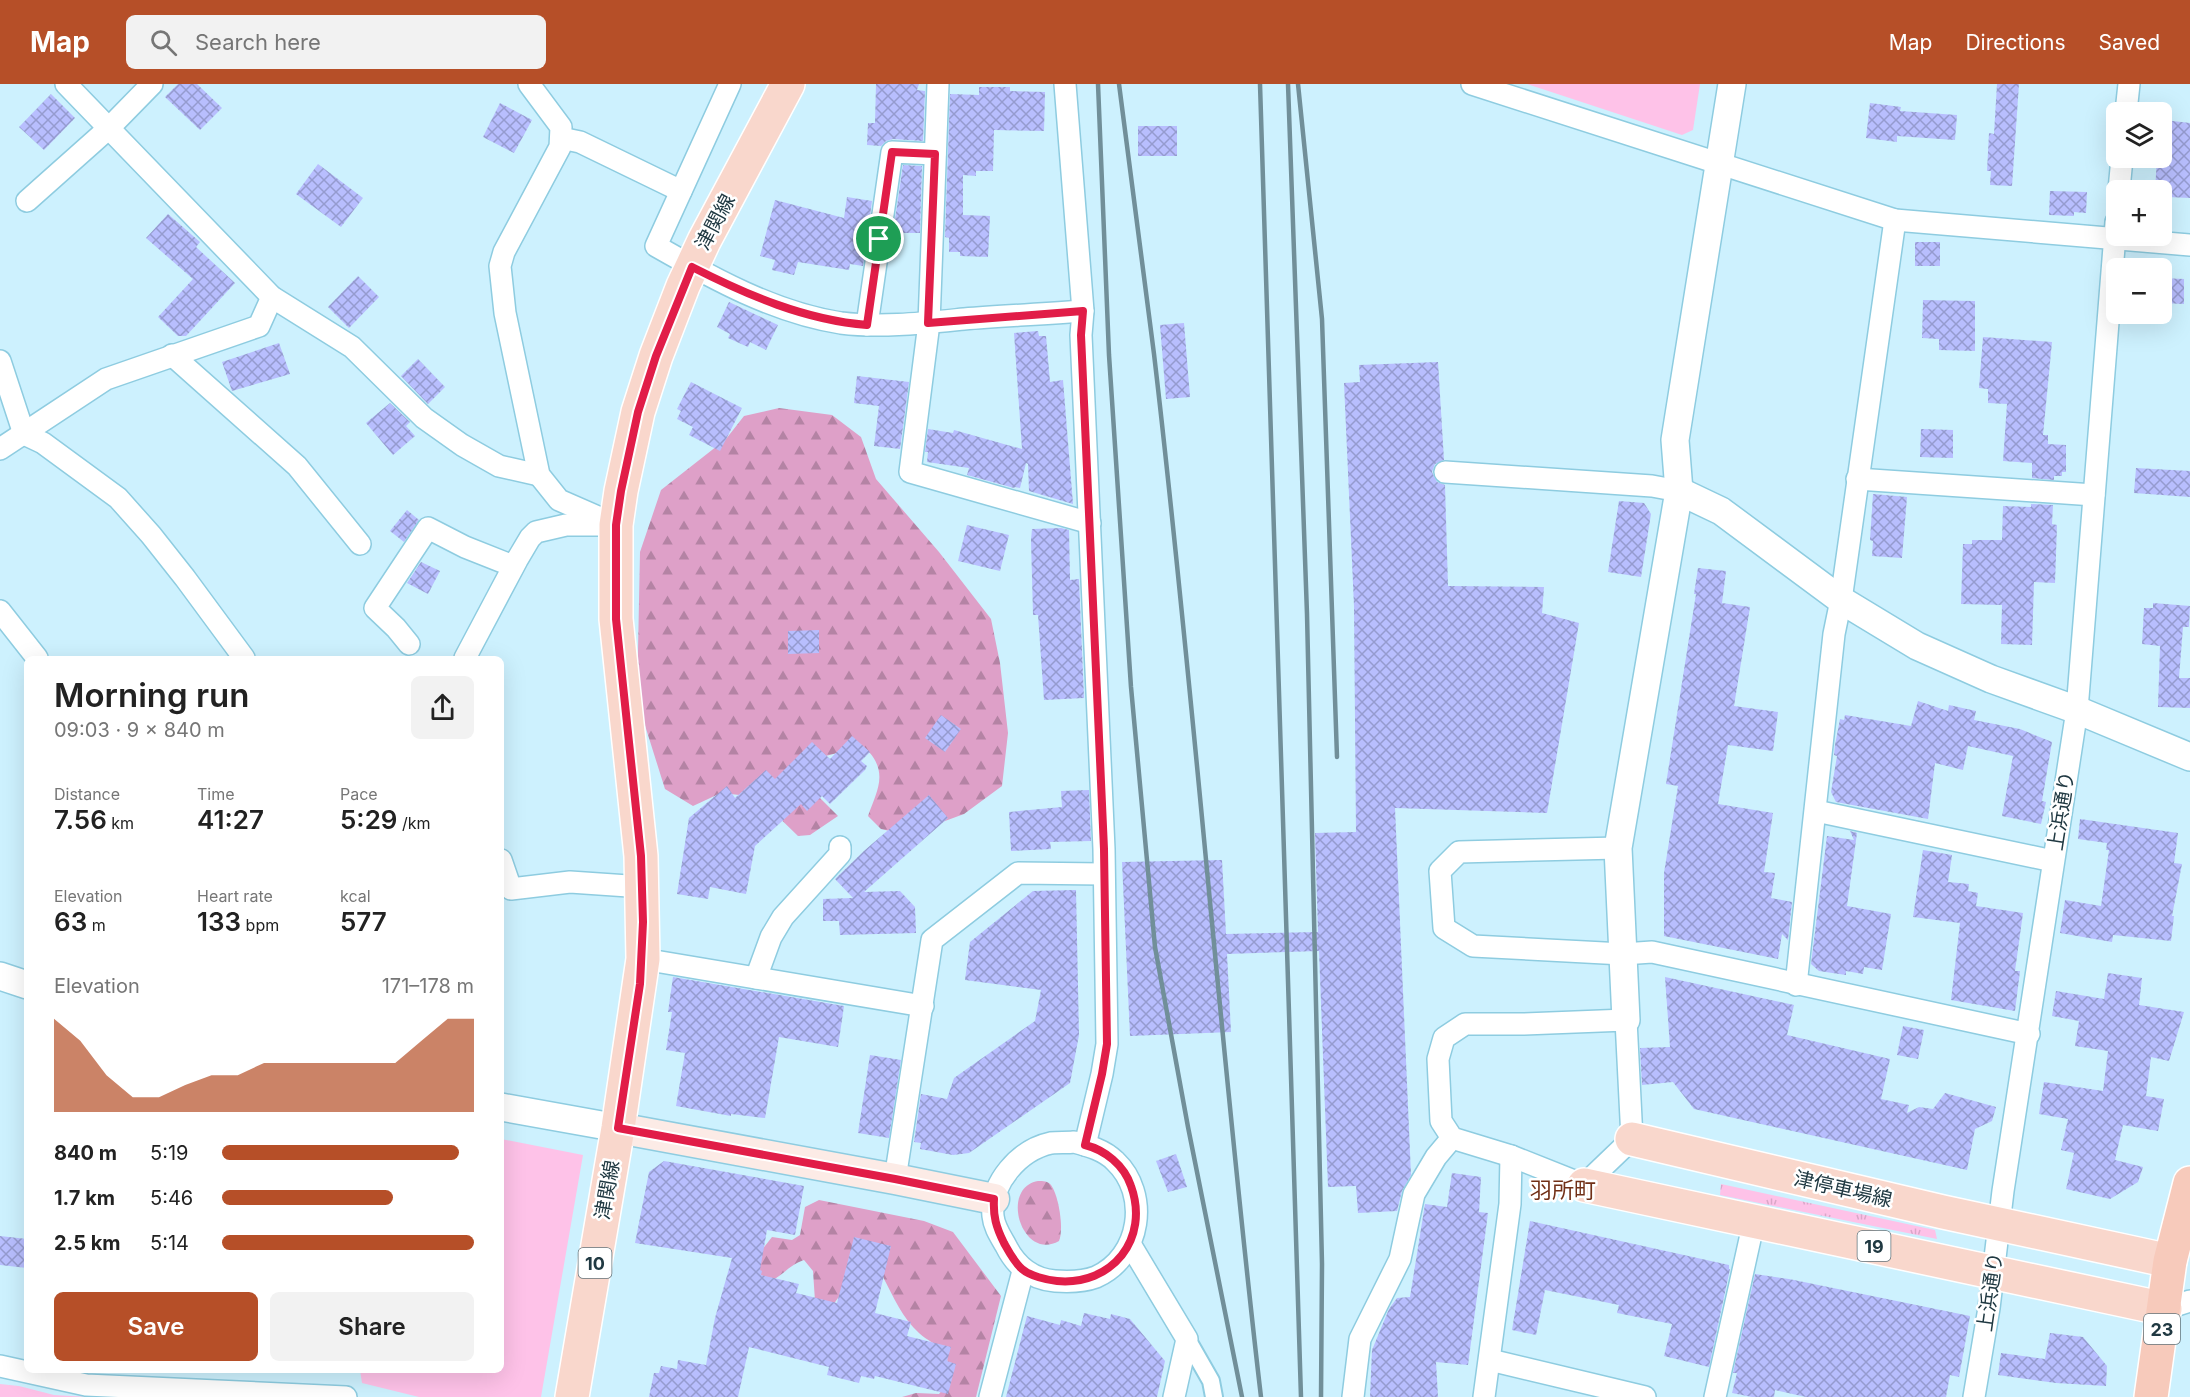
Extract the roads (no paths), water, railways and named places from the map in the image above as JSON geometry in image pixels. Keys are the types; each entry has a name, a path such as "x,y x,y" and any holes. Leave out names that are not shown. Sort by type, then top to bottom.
{"highway":[{"name":"23","path":"2151,1397 2177,1305 2190,1183"}],"main road":[{"name":"津関線","path":"572,1397 618,1128 642,959 641,856 616,619 616,525 621,491 638,412 656,356 692,267 788,84"},
{"path":"618,1128 994,1199"},
{"name":"津停車場線","path":"1632,1139 2180,1266"},
{"name":"19","path":"1584,1185 1993,1272 2177,1305"}],"street":[{"path":"66,84 272,297 352,347 424,418 462,445 499,466 539,475"},
{"path":"27,201 109,128 152,84"},
{"path":"529,84 561,128 561,138 560,147 504,252 500,266 505,313 539,475 559,500 616,525"},
{"path":"730,84 656,246 724,283 805,315 840,323 867,325 928,323 1083,311"},
{"path":"938,84 928,323 910,472 1090,523"},
{"path":"1065,84 1083,311 1081,335 1103,874 1107,1044 1085,1145"},
{"path":"1473,84 1895,220 2106,231"},
{"path":"1626,1020 1465,1024 1444,1038 1438,1059 1441,1121 1452,1138 1511,1156 1584,1185 1632,1139 1618,848 1679,491 1675,440 1732,84"},
{"path":"2127,102 2129,84"},
{"path":"561,138 580,142 681,191"},
{"path":"867,325 892,152 935,154"},
{"path":"1796,985 1834,634 1841,600 1895,220"},
{"path":"2172,242 2190,245"},
{"name":"上浜通り","path":"1974,1397 2077,710 2115,246"},
{"path":"0,449 106,379 259,326 272,297"},
{"path":"172,355 289,458 360,544"},
{"path":"0,362 24,434 43,442 118,498 185,578 243,656"},
{"path":"1445,472 1652,486 1679,491 1721,511 1841,600 1917,646 1991,679 2077,710 2190,757"},
{"path":"1857,479 2094,495"},
{"path":"466,656 513,566 536,532 566,525 616,525"},
{"path":"409,644 375,608 428,528 465,547 513,566"},
{"path":"0,611 35,656"},
{"path":"1816,811 2053,861"},
{"path":"756,978 771,937 783,917 840,854 840,848"},
{"path":"1618,848 1459,852 1440,871 1444,928 1473,946 1623,954 1652,952 2029,1034"},
{"path":"504,869 511,889 570,882 643,887"},
{"path":"895,1179 932,940 1018,873 1103,874"},
{"path":"642,959 923,1006"},
{"path":"0,976 24,984"},
{"path":"504,1108 618,1128"},
{"path":"1353,1397 1360,1339 1400,1259 1414,1194 1436,1157 1452,1138"},
{"path":"1074,1142 1096,1148 1115,1160 1129,1178 1136,1200 1137,1222 1130,1244 1116,1263 1096,1276 1073,1282 1049,1280 1023,1271 1010,1255 993,1218 994,1199 1000,1182 1013,1166 1030,1152 1051,1143 1074,1142"},
{"path":"1484,1397 1510,1204 1511,1156"},
{"path":"1715,1397 1754,1221"},
{"path":"1130,1244 1211,1381 1214,1397"},
{"path":"990,1397 1023,1271"},
{"path":"1174,1397 1187,1339"},
{"path":"1490,1360 1646,1397"},
{"path":"0,1366 24,1371"},
{"path":"32,1373 86,1385 346,1397"}],"railway":[{"path":"1098,84 1109,355 1131,687 1155,947 1242,1397"},
{"path":"1119,84 1169,484 1246,1267 1261,1397"},
{"path":"1260,84 1301,1397"},
{"path":"1288,84 1307,614 1322,1264 1321,1397"},
{"path":"1298,84 1322,319 1337,757"}],"district":[{"name":"羽所町","path":"1563,1190"}]}
